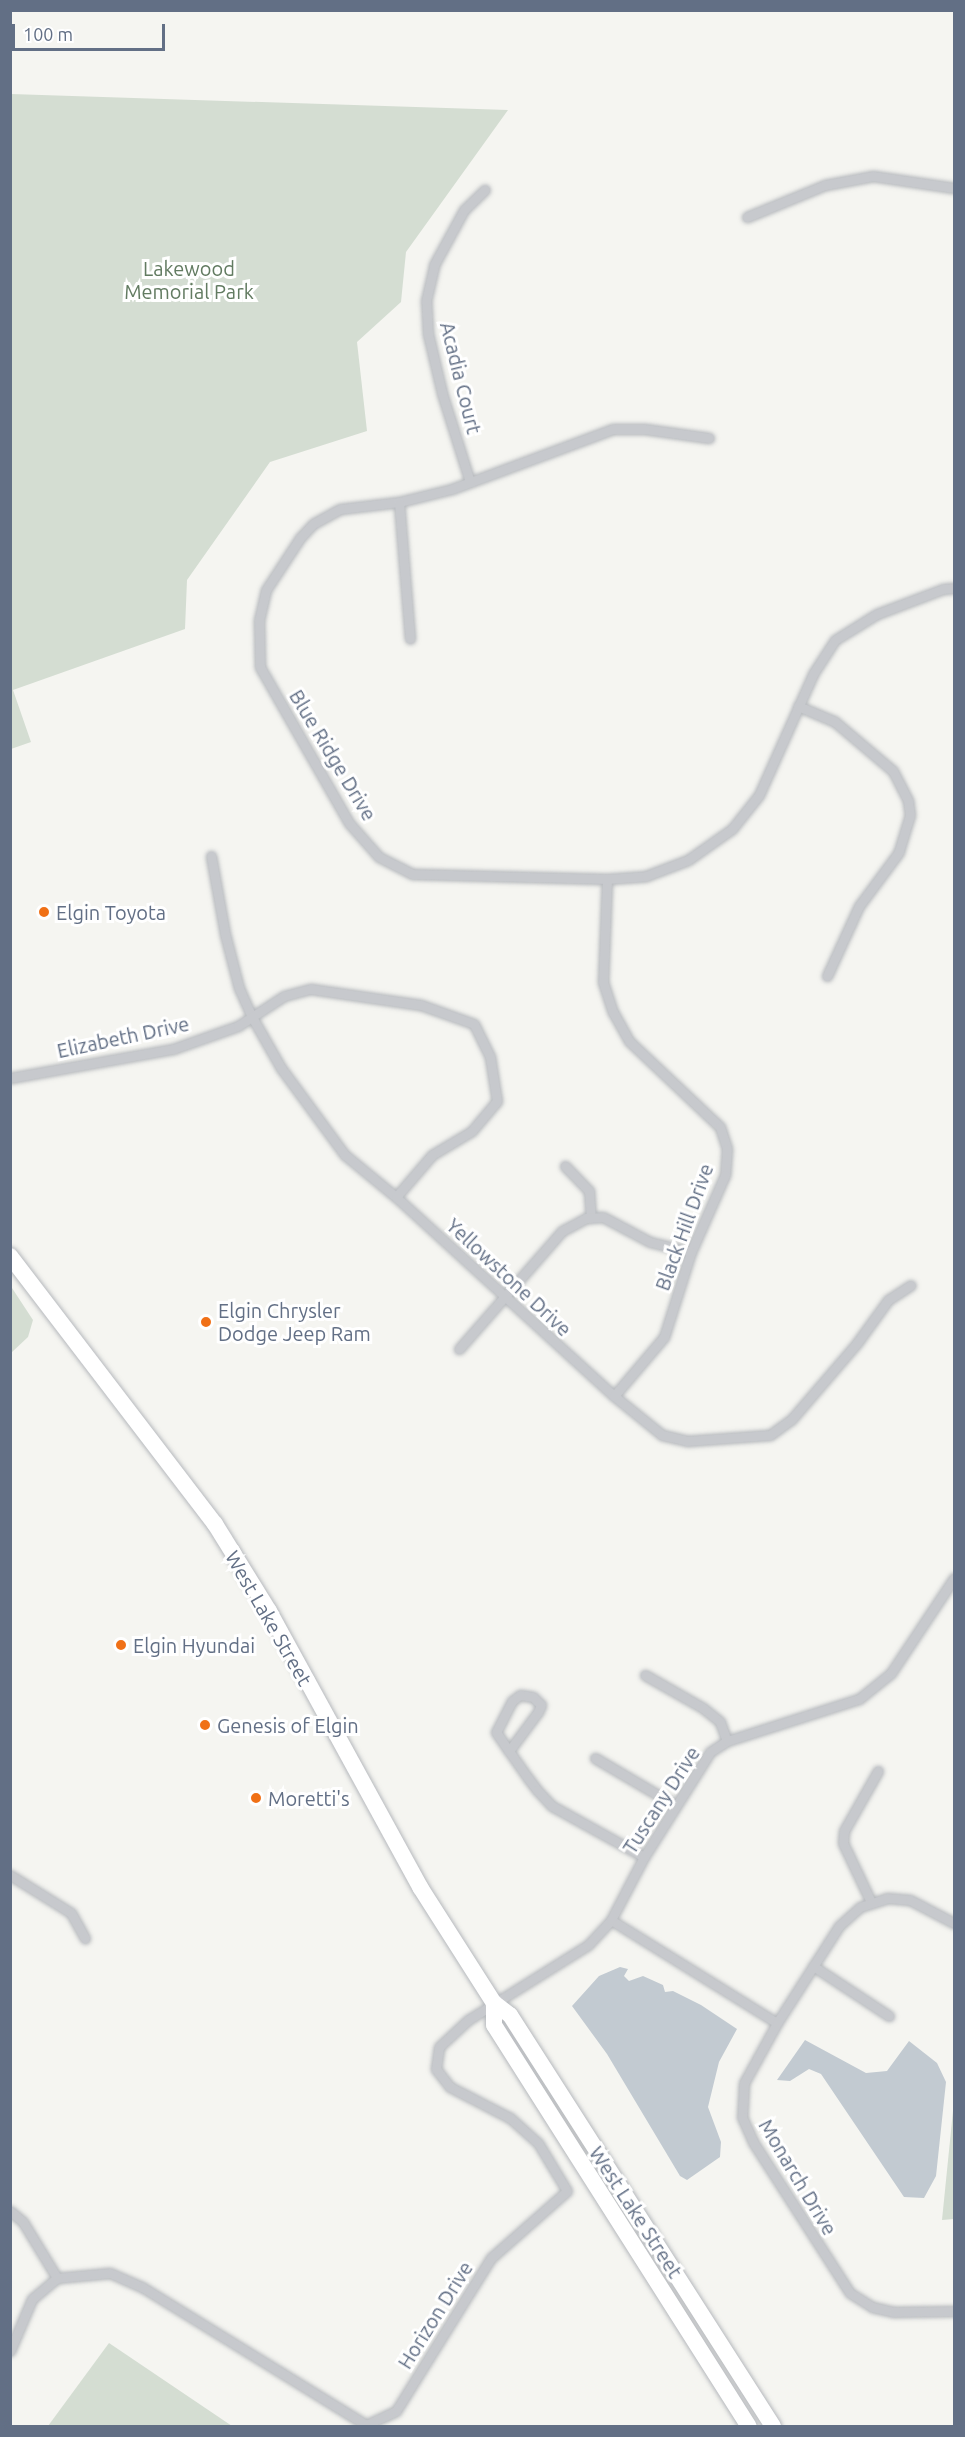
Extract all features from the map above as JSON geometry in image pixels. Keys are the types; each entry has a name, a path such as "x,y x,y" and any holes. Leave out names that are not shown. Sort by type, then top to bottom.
{"highway":[{"name":"West Lake Street","path":"10,1256 215,1524 269,1611 420,1887 494,2003 510,2015 773,2426"},
{"name":"West Lake Street","path":"494,2003 494,2025 748,2427"}],"street":[{"path":"747,217 825,185 873,176 954,188"},
{"name":"Acadia Court","path":"470,482 442,393 428,334 426,301 434,264 464,210 485,190"},
{"name":"Blue Ridge Drive","path":"709,438 645,429 613,429 470,482 399,502 354,506 320,520 300,538 266,590 259,620 260,667 305,751 349,823 379,857 412,874 607,879 646,876 673,867 710,847 732,829 769,778 798,706 835,640 876,614 943,589 954,588"},
{"path":"399,502 410,639"},
{"path":"798,706 834,721 893,771 908,801 910,815 899,852 859,906 828,976"},
{"name":"Yellowstone Drive","path":"212,856 225,934 239,988 252,1017 281,1068 345,1155 396,1197 614,1396 662,1435 687,1441 770,1435 791,1420 857,1343 888,1300 911,1285"},
{"name":"Black Hill Drive","path":"607,879 603,982 613,1012 629,1041 720,1127 727,1149 725,1175 691,1252 664,1337 614,1396"},
{"name":"Elizabeth Drive","path":"10,1078 173,1049 238,1026 284,996 311,989 421,1005 474,1024 490,1057 497,1101 472,1131 432,1155 396,1197"},
{"path":"565,1166 589,1191 591,1218"},
{"path":"459,1349 561,1231 591,1218 603,1217 650,1242 691,1252"},
{"name":"Tuscany Drive","path":"494,2003 588,1945 611,1920 644,1857 698,1767 727,1741 859,1699 891,1673 954,1578"},
{"path":"645,1675 703,1708 720,1722 727,1741"},
{"path":"509,1751 541,1705 533,1697 520,1695 500,1718 496,1732 509,1751 552,1806 644,1857"},
{"path":"595,1758 675,1805"},
{"path":"878,1771 844,1831 843,1843 871,1902 910,1900 954,1923"},
{"path":"10,1875 71,1914 85,1938"},
{"name":"Monarch Drive","path":"871,1902 839,1926 777,2023 747,2074 742,2093 742,2117 753,2142 850,2293 872,2307 893,2312 954,2312"},
{"path":"611,1920 777,2023"},
{"path":"813,1966 889,2016"},
{"name":"Horizon Drive","path":"57,2278 86,2273 110,2273 142,2287 366,2425 396,2411 491,2258 567,2191 538,2143 510,2118 450,2086 436,2068 439,2047 452,2031 494,2003"},
{"path":"10,2211 23,2222 57,2278 32,2299 10,2350"}],"green space":[{"name":"Lakewood Memorial Park","path":"11,94 508,110 406,252 401,302 357,342 367,431 270,462 187,580 185,629 13,690 31,742 11,749"},
{"path":"10,1285 33,1320 28,1337 11,1353"},
{"path":"954,2101 954,2219 942,2220"},
{"path":"109,2343 232,2426 48,2426"}],"shaded area":[{"path":"620,1967 628,1969 624,1976 629,1981 643,1976 663,1985 665,1992 673,1991 701,2005 737,2029 719,2062 708,2107 721,2142 720,2157 687,2180 680,2176 607,2054 572,2006 599,1976"},
{"path":"805,2040 866,2073 887,2071 909,2041 937,2063 946,2082 936,2176 924,2198 904,2197 821,2074 809,2069 790,2081 777,2080"}],"place":[{"name":"Elgin Toyota","path":"44,912"},
{"name":"Elgin Chrysler Dodge Jeep Ram","path":"206,1322"},
{"name":"Elgin Hyundai","path":"121,1645"},
{"name":"Genesis of Elgin","path":"205,1725"},
{"name":"Moretti's","path":"256,1798"}]}
